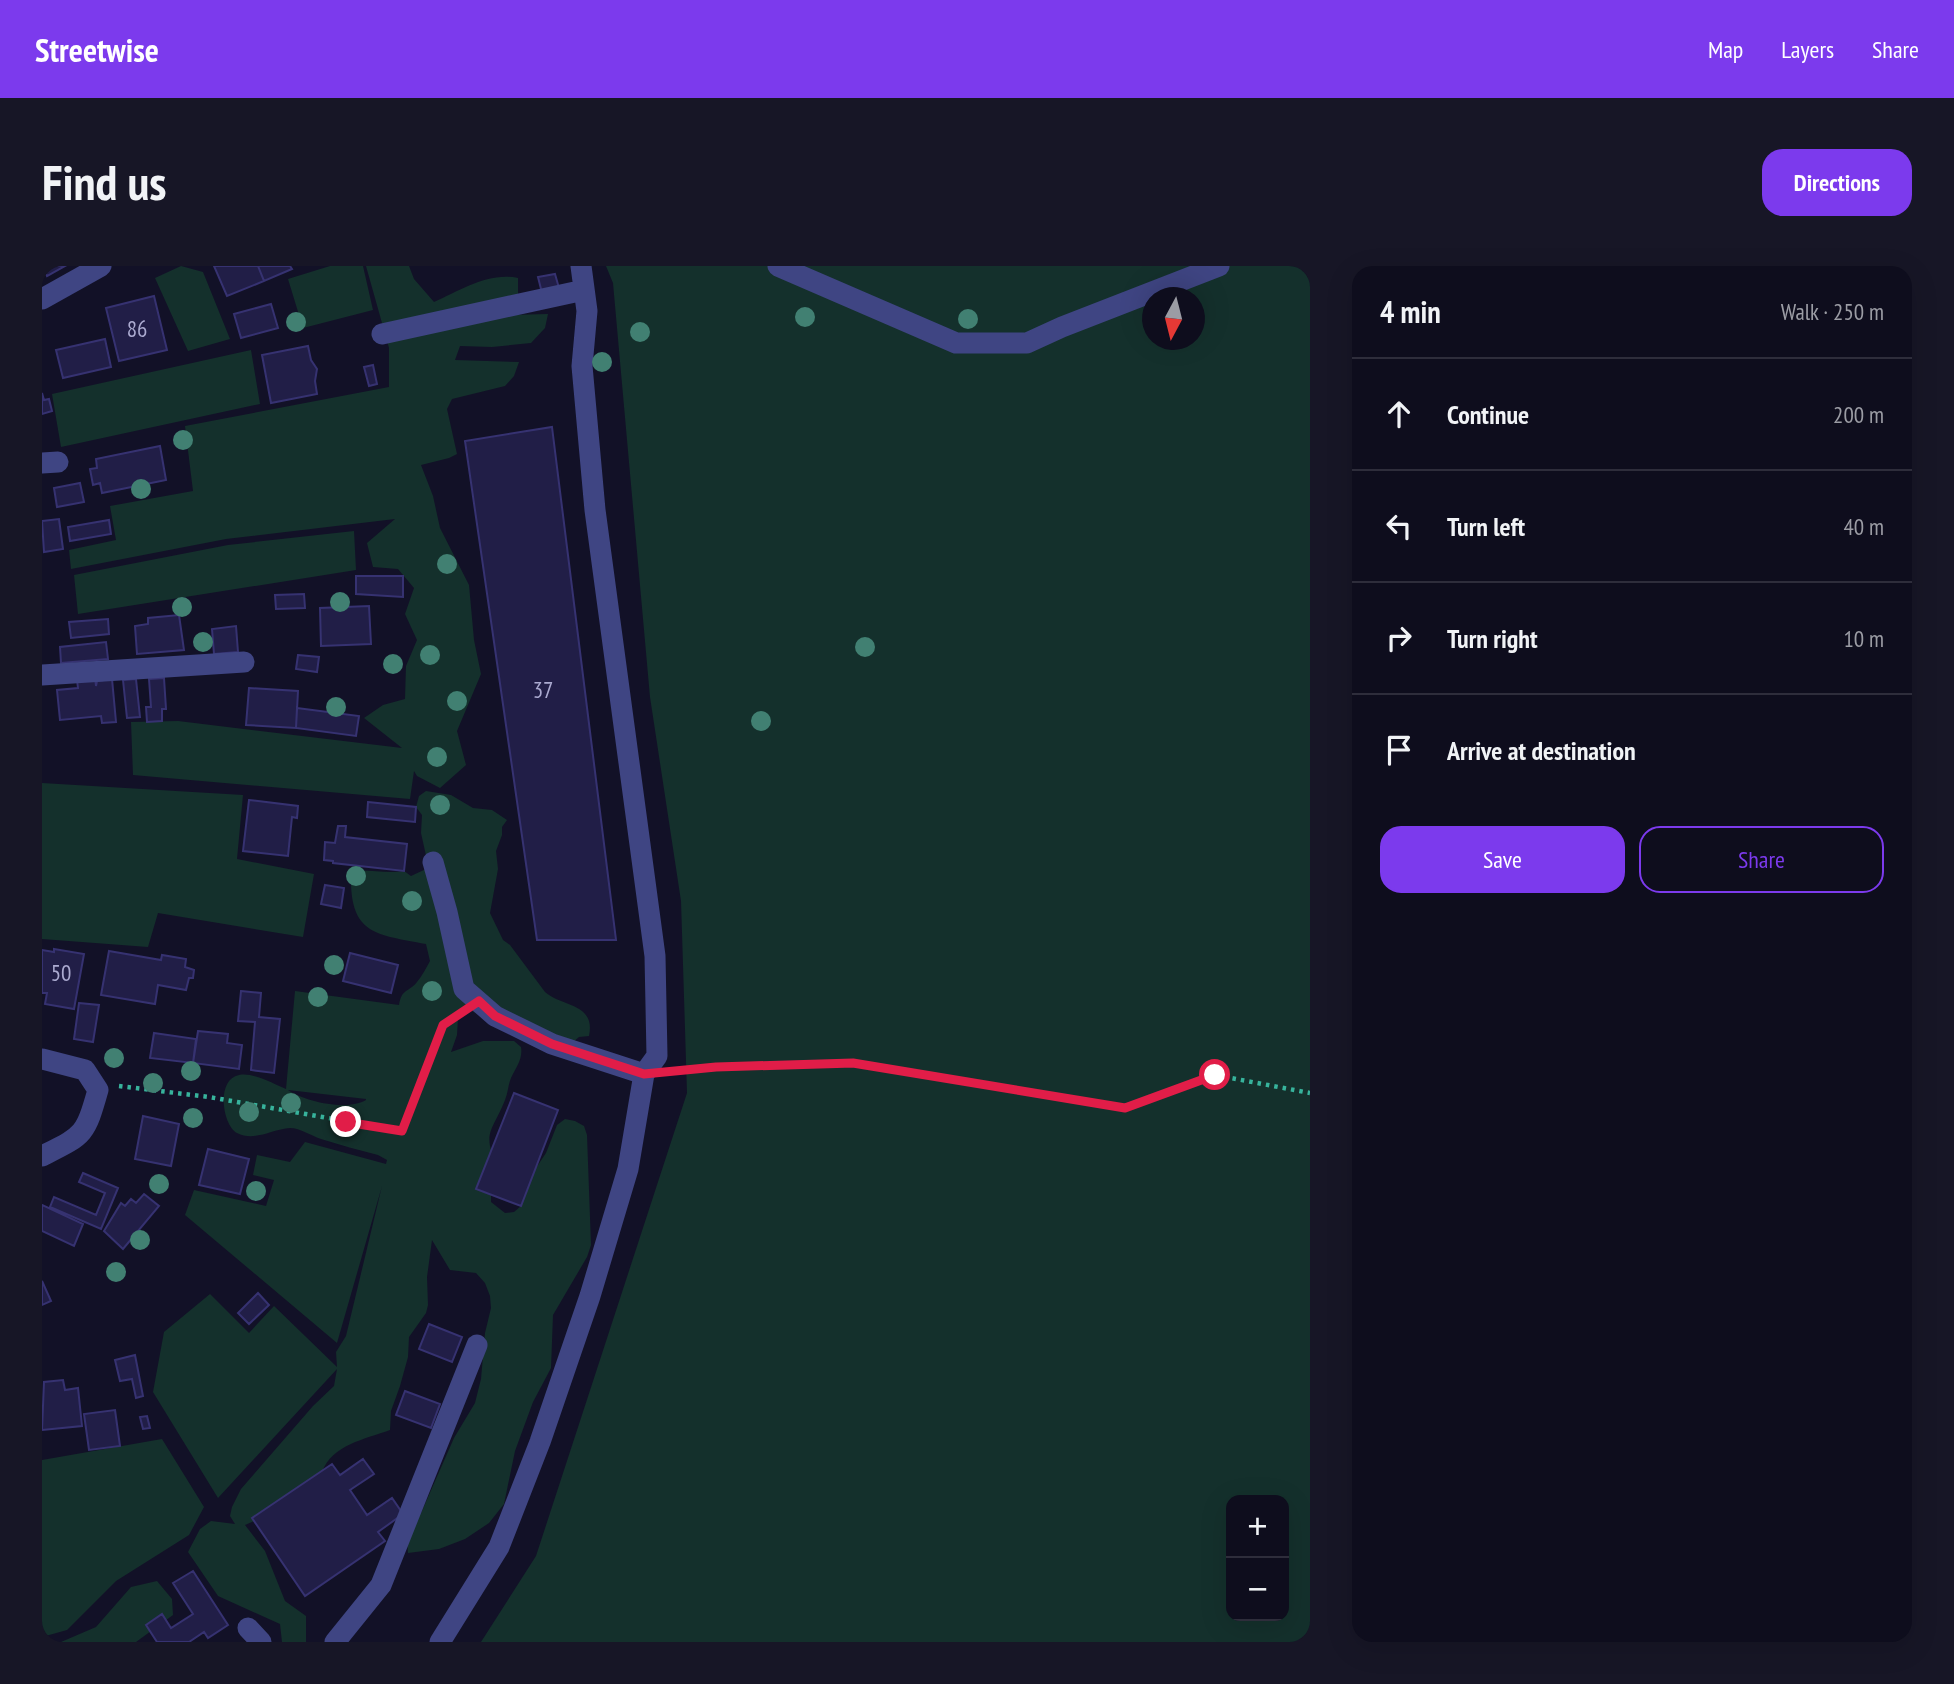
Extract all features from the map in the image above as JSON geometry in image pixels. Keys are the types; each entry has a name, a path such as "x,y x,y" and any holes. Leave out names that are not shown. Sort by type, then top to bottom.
{"street":[{"path":"42,299 101,266"},
{"path":"440,1642 499,1547 540,1442 590,1296 628,1169 644,1074 657,1056 655,956 595,510 582,366 587,311 581,266"},
{"path":"778,266 956,343 1027,343 1219,266"},
{"path":"382,334 584,290"},
{"path":"42,675 244,662"},
{"path":"433,862 464,989 495,1016 552,1044 644,1074"},
{"path":"42,1059 85,1070 97,1090 91,1115 81,1136 42,1156"},
{"path":"335,1642 380,1585 477,1345"}],"path":[{"path":"97,1090 124,1084 402,1131 443,1025 479,1001"},
{"path":"644,1074 716,1067 853,1063 1125,1108 1215,1075 1310,1093"}],"green space":[{"path":"181,266 203,272 230,339 188,351 155,278"},
{"path":"330,266 363,266 373,310 303,328 288,279"},
{"path":"366,266 409,266 414,279 434,302 485,280 518,278 518,297 509,315 548,314 545,328 531,343 492,347 460,346 455,360 519,362 514,376 505,386 452,399 447,409 457,454 421,465 433,496 440,528 469,585 474,640 481,674 457,731 466,765 440,788 417,776 414,771 410,799 133,775 131,722 178,721 402,748 364,718 383,705 405,699 406,666 417,640 405,614 414,588 398,569 373,567 367,543 395,519 226,539 71,569 69,550 116,540 110,506 193,491 185,426 389,387 389,348"},
{"path":"606,266 1310,266 1310,1642 481,1642 536,1556 687,1093 681,901 650,697 613,283"},
{"path":"251,350 260,404 61,447 52,394"},
{"path":"354,531 356,570 78,614 74,575 228,545"},
{"path":"42,783 243,795 237,859 314,874 303,937 158,913 148,947 42,939"},
{"path":"426,791 451,795 473,808 492,810 507,820 502,827 496,851 498,869 490,913 503,940 510,945 545,992 583,1012 590,1025 589,1036 579,1037 572,1043 496,1025 472,1011 463,1010 458,1018 457,1035 451,1052 483,1041 514,1041 521,1047 520,1059 490,1132 490,1147 499,1168 491,1183 491,1202 505,1213 514,1212 521,1206 530,1177 546,1153 557,1125 565,1119 575,1121 584,1126 587,1135 591,1245 587,1257 553,1315 551,1368 533,1402 515,1451 504,1504 489,1523 465,1539 439,1549 408,1553 406,1527 421,1513 454,1438 475,1403 491,1308 485,1283 476,1273 450,1270 432,1240 427,1277 428,1305 426,1313 409,1337 408,1357 391,1411 390,1430 341,1449 333,1455 322,1472 280,1510 245,1525 265,1551 285,1601 306,1616 306,1642 282,1642 280,1624 218,1596 188,1552 200,1529 211,1521 235,1524 230,1516 241,1489 313,1406 334,1386 337,1369 218,1498 153,1392 164,1332 210,1294 249,1333 274,1306 337,1367 336,1352 346,1336 382,1186 337,1343 185,1215 194,1190 266,1206 274,1180 253,1175 257,1155 290,1162 305,1142 386,1164 387,1160 378,1155 321,1139 294,1128 257,1136 237,1133 232,1129 225,1113 224,1094 231,1079 239,1075 251,1075 286,1089 295,991 399,1005 404,993 421,977 430,961 426,944 378,933 368,927 354,908 351,892 351,871 404,871 411,876 426,869 427,860 421,833 422,815 416,807 419,796","holes":["288,1090 366,1099 349,1105 327,1104"]},
{"path":"162,1439 204,1507 189,1535 116,1581 67,1630 42,1637 42,1460"},
{"path":"157,1581 172,1599 173,1615 136,1642 61,1642 96,1627 131,1587"}],"building":[{"path":"42,266 65,266 47,276"},
{"path":"214,266 258,266 264,281 227,296"},
{"path":"258,266 290,266 292,269 264,281"},
{"path":"555,274 559,288 542,293 538,277"},
{"path":"154,296 167,350 119,361 106,308"},
{"path":"271,304 278,328 241,338 234,314"},
{"path":"105,339 111,367 63,378 56,350"},
{"path":"308,346 311,360 317,369 317,394 271,403 262,355"},
{"path":"373,365 377,384 369,386 364,367"},
{"path":"42,393 44,400 49,399 52,411 42,414"},
{"path":"552,427 616,940 537,940 465,441"},
{"path":"160,446 166,480 102,493 100,483 93,485 90,469 97,468 96,459"},
{"path":"80,483 84,502 57,507 54,488"},
{"path":"59,519 63,549 44,552 42,521"},
{"path":"109,520 111,534 70,541 68,527"},
{"path":"356,576 403,576 403,597 356,594"},
{"path":"304,594 305,608 276,609 275,595"},
{"path":"369,606 371,644 321,646 320,608"},
{"path":"179,615 184,650 137,654 135,626 148,624 148,618"},
{"path":"108,619 109,634 71,638 69,622"},
{"path":"236,626 238,652 214,654 212,629"},
{"path":"106,642 108,659 61,663 60,647"},
{"path":"298,655 319,657 317,672 296,669"},
{"path":"95,678 96,686 97,681 112,679 116,722 102,723 101,716 60,720 57,690 78,688 77,680"},
{"path":"164,678 166,709 162,709 162,721 147,722 146,707 151,707 149,679"},
{"path":"136,679 140,717 127,718 123,680"},
{"path":"249,688 298,691 296,728 246,725"},
{"path":"297,708 359,716 356,736 296,728"},
{"path":"249,800 298,806 297,818 292,817 288,856 243,851"},
{"path":"368,802 416,807 415,822 367,817"},
{"path":"338,826 346,826 345,837 407,844 404,871 324,860 325,842 335,843"},
{"path":"325,885 344,888 341,908 321,904"},
{"path":"54,949 84,954 74,1009 45,1004 47,993 42,993 42,950 54,952"},
{"path":"109,951 161,960 162,955 186,959 185,967 194,970 193,978 189,978 186,990 158,985 155,1004 101,995"},
{"path":"350,953 398,965 391,993 343,981"},
{"path":"241,991 261,993 259,1017 280,1019 274,1073 251,1070 255,1022 238,1021"},
{"path":"79,1003 99,1005 93,1042 74,1039"},
{"path":"198,1031 228,1034 227,1043 242,1045 239,1069 193,1063"},
{"path":"154,1033 196,1039 193,1063 150,1058"},
{"path":"514,1093 558,1110 521,1206 476,1189"},
{"path":"143,1116 179,1124 171,1166 135,1159"},
{"path":"208,1149 249,1159 240,1194 199,1185"},
{"path":"83,1173 118,1188 101,1229 50,1207 54,1197 96,1215 105,1193 79,1182"},
{"path":"144,1194 159,1206 123,1249 104,1231 121,1203 125,1206 131,1199 136,1203"},
{"path":"42,1205 83,1224 74,1246 42,1231"},
{"path":"42,1281 51,1301 42,1305"},
{"path":"258,1293 269,1305 249,1324 238,1313"},
{"path":"429,1324 462,1337 452,1362 419,1349"},
{"path":"135,1355 143,1396 136,1398 132,1379 120,1381 115,1360"},
{"path":"63,1380 65,1390 78,1388 82,1426 42,1430 44,1382"},
{"path":"405,1391 440,1404 431,1428 396,1415"},
{"path":"115,1410 120,1446 89,1450 84,1414"},
{"path":"147,1416 150,1428 143,1429 140,1417"},
{"path":"363,1459 374,1474 350,1490 367,1515 392,1498 403,1514 378,1532 385,1541 305,1596 252,1518 332,1464 340,1475"},
{"path":"193,1571 228,1625 208,1638 204,1632 189,1642 157,1642 146,1625 162,1614 171,1628 193,1614 173,1583"}],"route":[{"path":"346,1122 402,1131 443,1025 479,1001 495,1016 552,1044 644,1074 716,1067 853,1063 1125,1108 1215,1075"}]}
